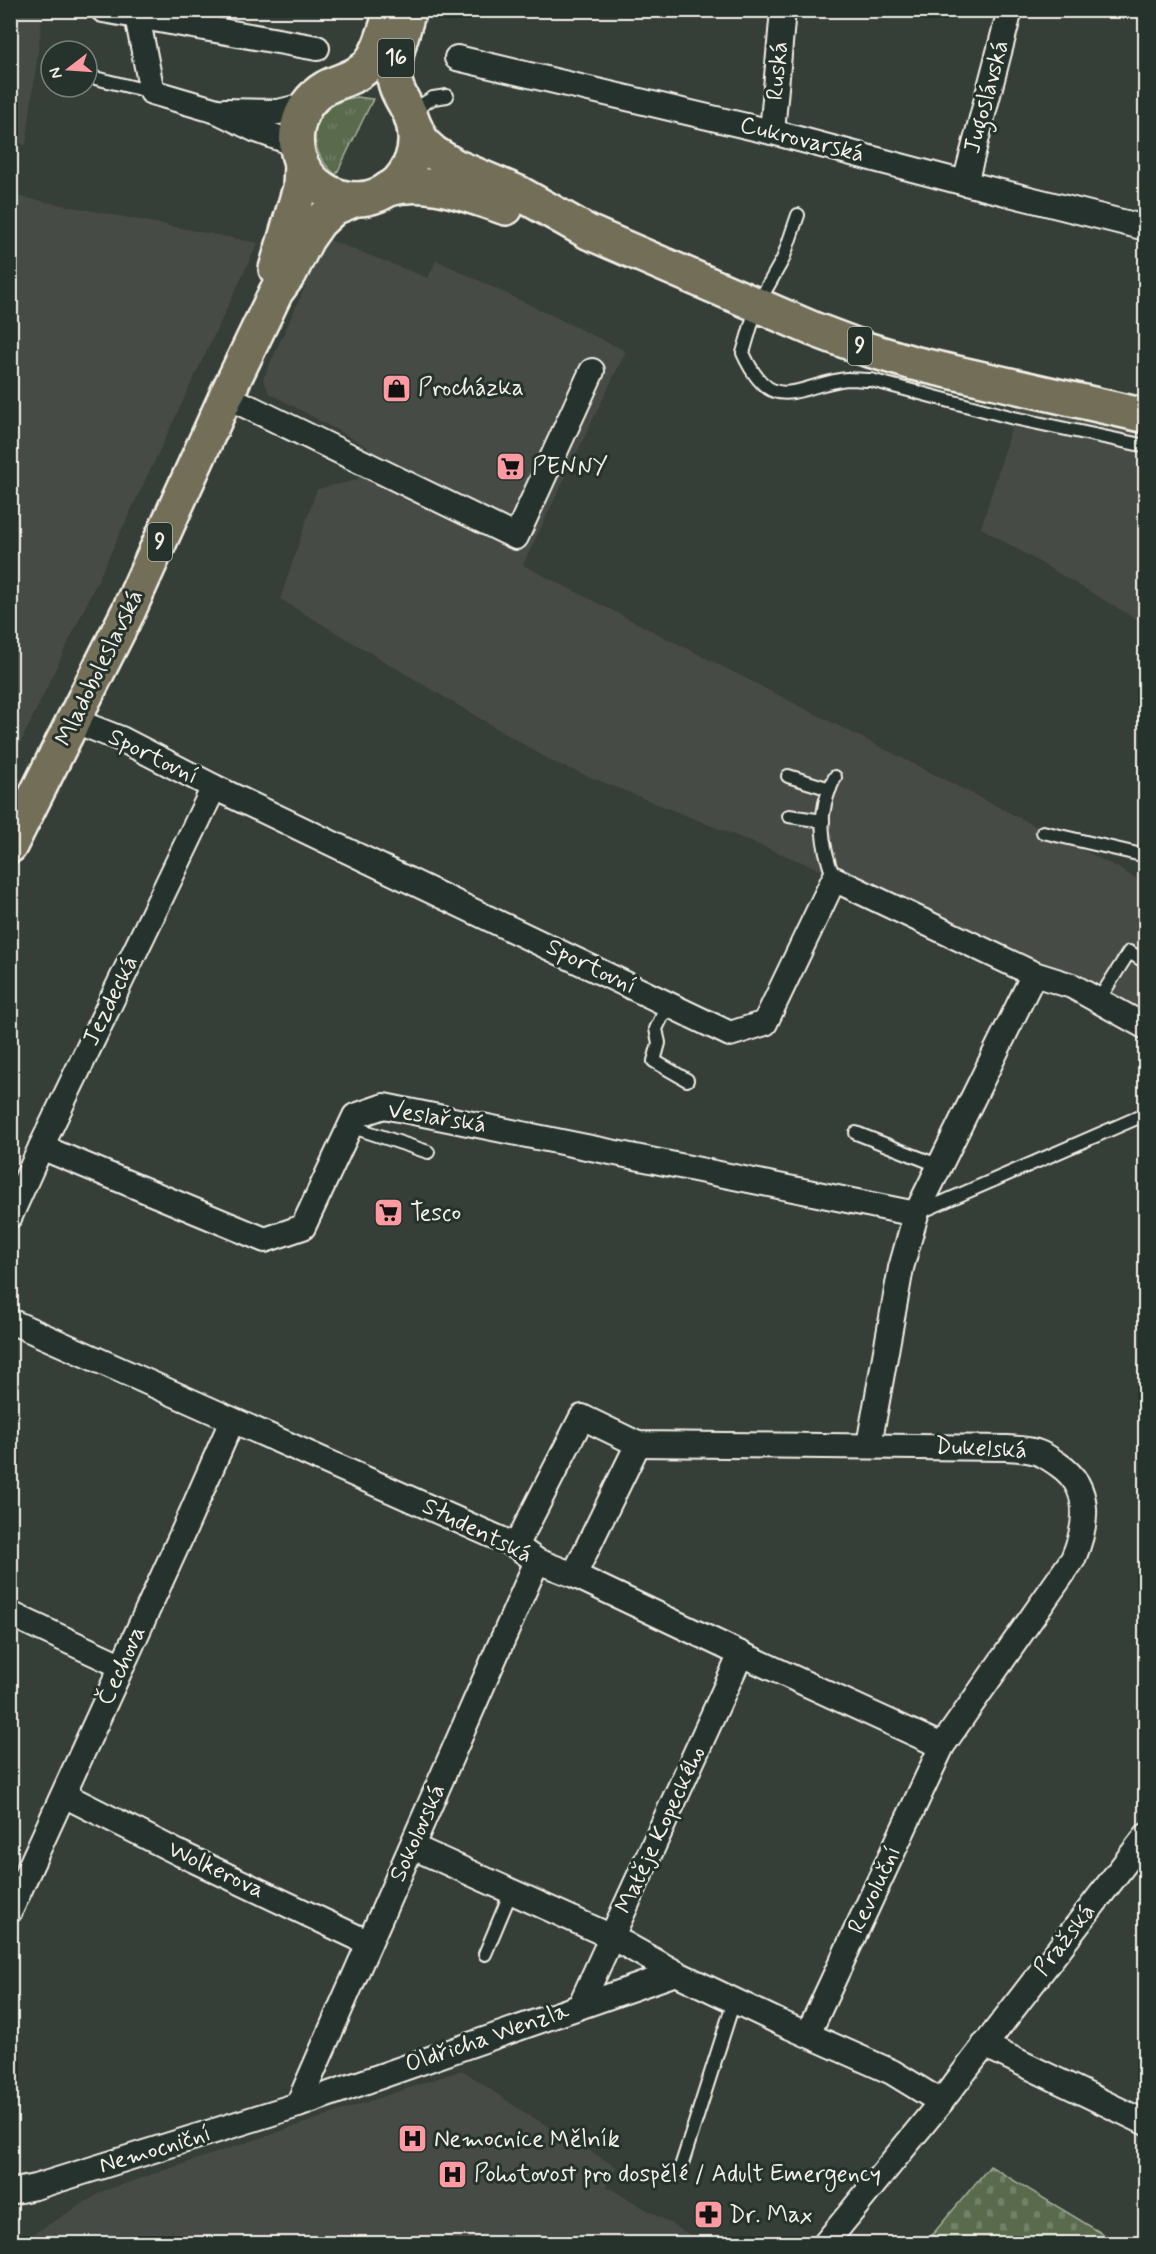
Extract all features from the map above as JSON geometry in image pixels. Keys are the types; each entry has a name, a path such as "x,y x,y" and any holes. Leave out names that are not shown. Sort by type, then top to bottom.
{"main road":[{"name":"16","path":"344,80 358,74 370,62 378,49 392,10"},
{"name":"16","path":"409,10 393,72 409,114"},
{"name":"9","path":"344,80 355,79 377,83 388,89 409,114 423,143 455,166 519,193 588,232 757,305 845,341 913,363 1146,416"},
{"path":"307,105 323,89 344,80"},
{"name":"Mladoboleslavská","path":"276,292 276,265 300,188 298,125 307,105"},
{"path":"388,189 400,179 413,158 416,142 409,114"},
{"path":"299,155 312,180 328,192 356,199"},
{"name":"9","path":"388,189 429,185 588,232"},
{"name":"Mladoboleslavská","path":"10,846 129,610 276,292 290,273 307,238 334,208 388,189"}],"street":[{"path":"103,10 317,48"},
{"name":"Ruská","path":"772,132 783,10"},
{"name":"Jugoslávská","path":"965,183 1010,10"},
{"path":"137,16 152,92 217,111 254,129 290,142 299,155"},
{"name":"Cukrovarská","path":"457,58 772,132 1146,228"},
{"path":"217,111 278,112 307,105"},
{"path":"226,396 516,537 592,371"},
{"name":"Sportovní","path":"75,721 121,740 214,787 730,1034 765,1023 834,879"},
{"name":"Jezdecká","path":"10,1216 214,787"},
{"path":"834,879 1034,974 1072,986 1146,1027"},
{"path":"868,1445 901,1268 916,1214 1034,974"},
{"name":"Veslařská","path":"41,1147 265,1240 303,1227 355,1116 384,1106 916,1214"},
{"name":"Studentská","path":"10,1321 184,1396 232,1421 516,1546 537,1561 574,1575 942,1746"},
{"path":"516,1546 582,1417 638,1444 574,1575"},
{"name":"Čechova","path":"11,1909 232,1421"},
{"name":"Dukelská","path":"638,1444 1006,1448 1038,1452 1065,1469 1082,1493 1085,1504 1084,1528 1072,1558 942,1746"},
{"name":"Sokolovská","path":"298,2104 537,1561"},
{"path":"10,1614 122,1666"},
{"name":"Matěje Kopeckého","path":"580,2006 741,1654"},
{"name":"Revoluční","path":"808,2034 942,1746"},
{"name":"Wolkerova","path":"64,1795 181,1854 369,1943"},
{"name":"Pražská","path":"825,2244 941,2102 1146,1836"},
{"path":"413,1847 612,1936 676,1973 892,2072 941,2102"},
{"name":"Oldřicha Wenzla","path":"298,2104 676,1973"},
{"path":"984,2045 1146,2123"},
{"name":"Nemocniční","path":"10,2192 36,2187 298,2104"}],"lane":[{"path":"99,79 152,92"},
{"path":"409,114 434,98 447,96"},
{"path":"798,215 783,258 757,305 743,353 751,371 761,384 780,394 808,390 847,380 871,380 1014,418 1146,446"},
{"path":"788,776 830,789"},
{"path":"834,879 824,850 823,813 835,777"},
{"path":"789,816 823,821"},
{"path":"1043,832 1146,856"},
{"path":"1098,1001 1129,952 1146,962"},
{"path":"668,1004 656,1029 659,1043 654,1061 687,1080"},
{"path":"916,1214 1146,1114"},
{"path":"350,1126 428,1152"},
{"path":"856,1133 940,1166"},
{"path":"484,1954 511,1892"},
{"path":"679,2173 734,2001"}],"shaded area":[{"path":"11,10 43,11 26,145 11,141"},
{"path":"10,195 258,243 11,763"},
{"path":"327,239 428,278 436,260 626,351 523,565 1120,869 1145,884 1145,1020 841,878 553,762 280,599 317,489 357,480 368,447 269,393 263,379"},
{"path":"1019,403 1145,433 1145,624 981,528"},
{"name":"Nemocnice Mělník","path":"462,2070 522,2111 617,2167 606,2186 704,2243 19,2243 103,2191"}],"green space":[{"path":"357,97 373,99 336,175 325,164 318,151 315,139 316,127 320,117 329,108 341,101"},
{"path":"990,2166 1118,2243 929,2243 927,2241"}],"place":[{"name":"Procházka","path":"397,388"},
{"name":"PENNY","path":"511,467"},
{"name":"Tesco","path":"389,1213"},
{"name":"Nemocnice Mělník","path":"413,2139"},
{"name":"Pohotovost pro dospělé / Adult Emergency","path":"453,2174"},
{"name":"Dr. Max","path":"708,2215"}]}
